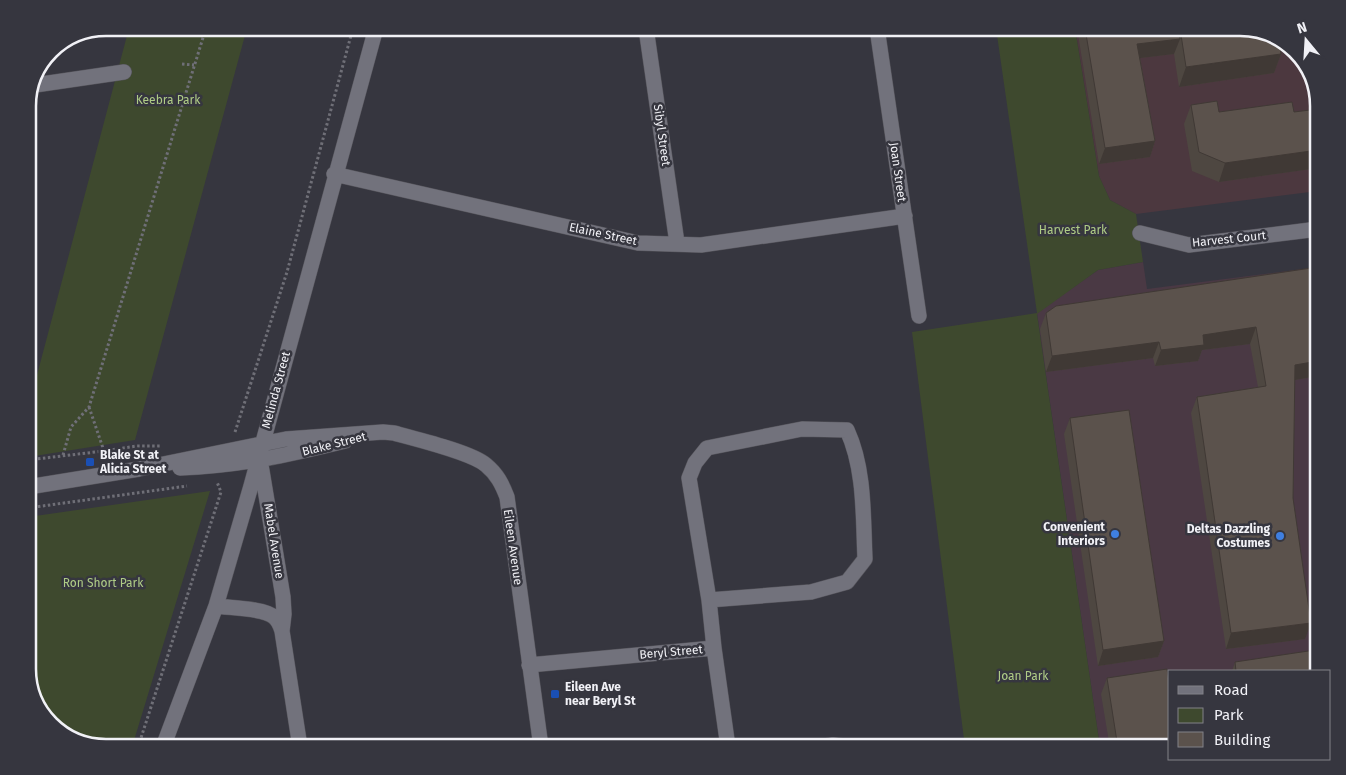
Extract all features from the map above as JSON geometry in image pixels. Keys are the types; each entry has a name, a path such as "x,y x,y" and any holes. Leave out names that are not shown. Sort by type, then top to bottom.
{"street":[{"name":"Melinda Street","path":"166,739 216,606 260,454 334,174 374,36"},
{"name":"Sibyl Street","path":"647,36 677,243"},
{"name":"Joan Street","path":"878,36 919,316"},
{"path":"40,84 124,72"},
{"name":"Elaine Street","path":"334,174 638,243 701,245 905,216"},
{"name":"Harvest Court","path":"1140,233 1189,245 1310,230"},
{"path":"709,600 811,592 847,582 865,559 862,491 853,444 847,430 802,430 707,448 695,463 688,478 709,600 714,648"},
{"name":"Blake Street","path":"36,486 139,469 216,466 260,454 299,437 378,433"},
{"name":"Eileen Avenue","path":"378,433 394,433 470,456 484,463 502,483 506,497 540,739"},
{"name":"Mabel Avenue","path":"260,454 283,597 282,631 299,739"},
{"path":"216,606 269,614 279,622 282,631"},
{"name":"Beryl Street","path":"529,665 714,648 727,739"}],"path":[{"path":"63,455 71,427 89,407 203,36"},
{"path":"230,434 235,432 239,422 287,272 351,36"},
{"path":"182,64 194,65"},
{"path":"89,407 104,451"},
{"path":"36,459 137,446 162,446"},
{"path":"141,739 221,492 217,482 208,483"},
{"path":"36,507 189,486"}],"shaded area":[{"path":"1076,36 1249,37 1266,42 1281,50 1281,65 1296,65 1298,67 1303,75 1310,102 1310,192 1136,214 1110,200 1099,176"},
{"path":"1143,262 1147,289 1310,268 1310,670 1168,670 1168,739 1099,739 1037,313 1098,270"}],"green space":[{"name":"Keebra Park","path":"127,36 245,36 135,440 36,456 36,379"},
{"name":"Joan Park","path":"997,36 1076,36 1099,176 1110,200 1136,214 1143,262 1098,270 1037,314 1099,739 964,739 912,332 1037,313"},
{"name":"Ron Short Park","path":"210,491 134,739 97,738 71,729 51,711 42,695 36,673 36,516"}],"building":[{"path":"1086,36 1179,36 1180,39 1137,44 1155,141 1105,148"},
{"path":"1181,36 1249,37 1275,46 1280,50 1281,54 1186,67"},
{"path":"1217,101 1219,112 1292,102 1294,112 1310,110 1310,151 1225,163 1199,152 1191,105"},
{"path":"1310,268 1310,362 1295,365 1293,498 1310,623 1231,633 1197,397 1266,386 1256,327 1203,335 1204,345 1161,350 1159,342 1052,356 1046,313 1056,306"},
{"path":"1129,410 1164,641 1103,650 1070,418"},
{"path":"1310,651 1310,670 1236,670 1235,662"},
{"path":"1167,669 1168,739 1117,739 1107,678"}],"place":[{"name":"Blake St at Alicia Street","path":"90,462"},
{"name":"Convenient Interiors","path":"1115,534"},
{"name":"Deltas Dazzling Costumes","path":"1280,536"},
{"name":"Eileen Ave near Beryl St","path":"555,694"}],"park label":[{"name":"Harvest Park","path":"1073,230"}]}
